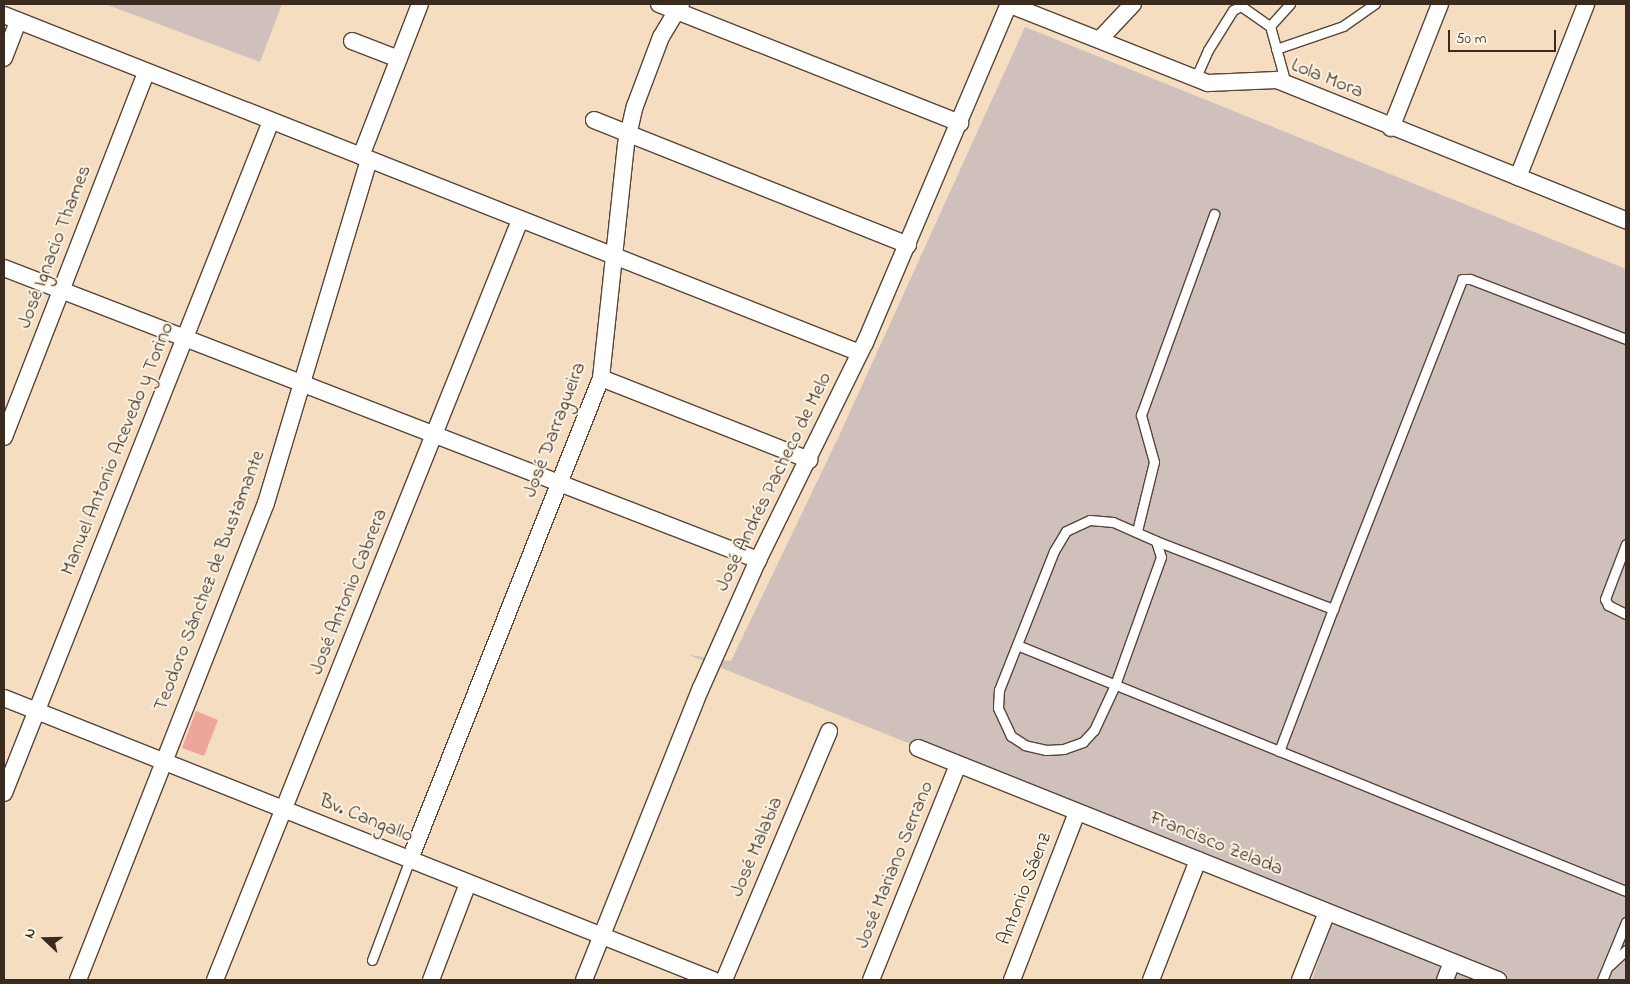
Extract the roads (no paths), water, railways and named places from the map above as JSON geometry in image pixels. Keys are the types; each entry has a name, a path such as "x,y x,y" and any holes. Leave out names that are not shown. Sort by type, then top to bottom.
{"street":[{"name":"Teodoro Sánchez de Bustamante","path":"78,980 266,504 365,158 420,4"},
{"path":"658,4 679,7 960,123"},
{"name":"Lola Mora","path":"1008,4 1208,83 1262,78 1286,84 1391,128 1626,220"},
{"name":"José Andrés Pacheco de Melo","path":"584,980 701,688 758,560 860,354 960,123 1008,4"},
{"path":"1100,39 1133,4"},
{"path":"1391,128 1440,4"},
{"path":"1518,177 1586,4"},
{"name":"José Darragueira","path":"410,859 557,484 601,378 628,134 661,36 679,7"},
{"path":"4,58 11,18 860,354"},
{"path":"352,41 399,59"},
{"name":"José Ignacio Thames","path":"4,437 146,72"},
{"path":"594,120 908,245"},
{"name":"Manuel Antonio Acevedo y Torino","path":"4,793 271,121"},
{"name":"José Antonio Cabrera","path":"215,980 285,810 520,220"},
{"path":"4,268 434,437 758,560"},
{"path":"601,378 809,460"},
{"name":"Bv. Cangallo","path":"4,698 713,980"},
{"name":"José Malabia","path":"724,980 829,731"},
{"name":"Francisco Zelada","path":"918,748 1498,980"},
{"name":"José Mariano Serrano","path":"871,980 958,765"},
{"name":"Antonio Sáenz","path":"1012,980 1077,812"},
{"path":"1151,980 1198,860"},
{"path":"431,980 468,883"},
{"path":"1300,980 1327,912"},
{"path":"1445,980 1452,962"}],"lane":[{"path":"1270,26 1290,4"},
{"path":"1276,49 1343,26 1375,4"},
{"path":"1196,77 1208,50 1233,10 1241,6 1270,26 1286,84"},
{"path":"1137,531 1154,462 1141,415 1214,214"},
{"path":"1279,751 1462,279 1470,279 1626,339"},
{"path":"1156,541 1161,557 1158,568 1115,685 1094,730 1083,742 1064,749 1046,750 1025,744 1011,736 1002,722 998,708 999,690 1054,551 1066,531 1090,520 1113,522 1156,541 1333,609"},
{"path":"1626,544 1605,599 1608,605 1626,614"},
{"path":"1017,645 1626,891"},
{"path":"372,960 410,859"},
{"path":"1603,977 1626,922"},
{"path":"1603,977 1626,950"}]}
